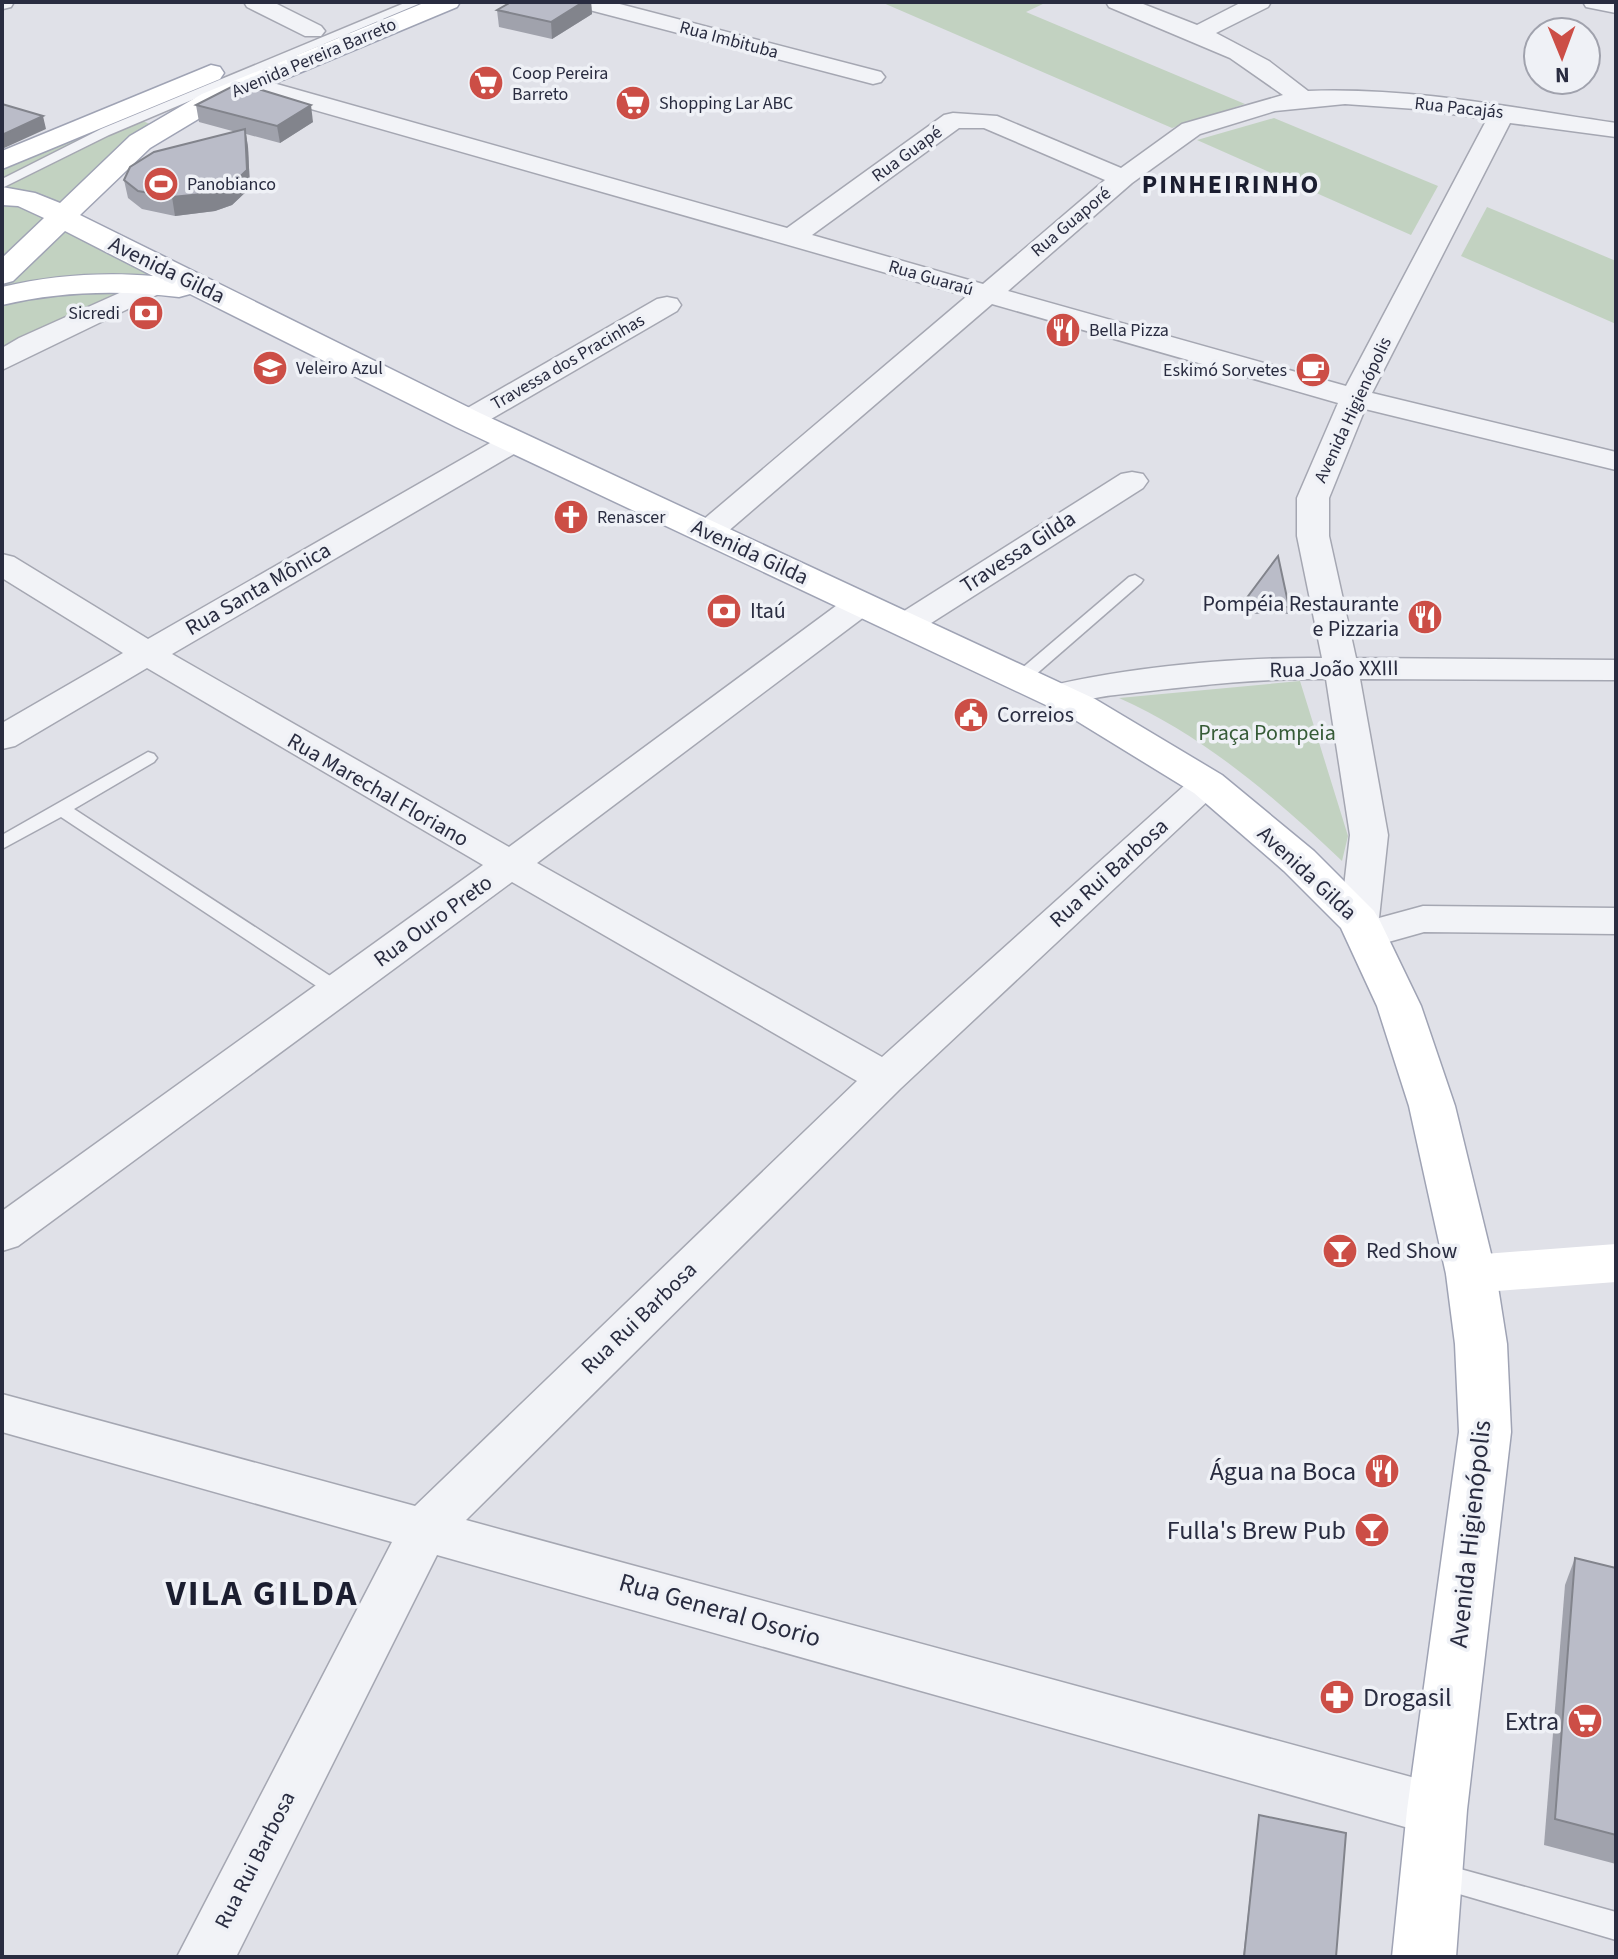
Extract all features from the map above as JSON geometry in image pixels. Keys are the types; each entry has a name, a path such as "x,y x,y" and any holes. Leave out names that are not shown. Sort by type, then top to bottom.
{"main road":[{"name":"Avenida Pereira Barreto","path":"2,161 383,2"},
{"name":"Avenida Pereira Barreto","path":"2,275 140,142 188,113 250,84 448,2"},
{"name":"Avenida Gilda","path":"2,196 35,200 63,218 468,420 1081,707 1208,784 1299,861 1363,928"},
{"path":"2,296 87,281 213,292"},
{"name":"Avenida Higienópolis","path":"1363,928 1399,1006 1432,1106 1471,1274 1481,1344 1485,1432 1437,1810 1424,1957"},
{"path":"1471,1274 1616,1263"}],"street":[{"path":"255,2 313,31"},
{"name":"Rua Imbituba","path":"586,2 873,77"},
{"path":"1117,2 1197,34 1268,68 1302,99"},
{"path":"1197,34 1260,2"},
{"path":"1595,2 1616,6"},
{"name":"Rua Guaraú","path":"250,84 1355,398 1616,461"},
{"name":"Rua Pacajás","path":"1302,99 1345,97 1503,112 1616,130"},
{"name":"Rua Guaporé","path":"708,532 1123,178 1191,129 1271,104 1302,99"},
{"name":"Avenida Higienópolis","path":"1363,928 1369,835 1341,667 1313,536 1313,498 1355,398 1503,112"},
{"name":"Rua Guapé","path":"791,238 953,120 988,121 1123,178"},
{"path":"2,361 29,344 155,285"},
{"name":"Travessa dos Pracinhas","path":"468,420 667,305"},
{"name":"Rua Santa Mônica","path":"2,738 515,441"},
{"name":"Travessa Gilda","path":"905,625 1132,481"},
{"name":"Rua Marechal Floriano","path":"2,564 229,704 508,866 885,1078"},
{"name":"Rua Ouro Preto","path":"2,1234 508,866 860,604"},
{"name":"Rua João XXIII","path":"1037,687 1090,687 1257,670 1341,667 1616,670"},
{"name":"Rua Rui Barbosa","path":"206,1957 425,1528 885,1078 1208,784"},
{"path":"1363,928 1423,919 1616,921"},
{"name":"Rua General Osorio","path":"2,1413 1437,1810"}],"lane":[{"path":"2,184 56,154 105,132 417,2"},
{"path":"105,132 188,113"},
{"path":"1037,687 1135,580"},
{"path":"2,843 148,758"},
{"path":"60,808 337,990"},
{"path":"1431,1874 1616,1926"}],"green space":[{"path":"881,2 1047,2 1026,12 1245,104 1172,128"},
{"path":"125,113 152,125 47,221 169,280 151,278 2,349 2,167"},
{"path":"1274,118 1438,186 1411,235 1197,140"},
{"path":"1487,207 1616,261 1616,324 1461,256"},
{"name":"Praça Pompeia","path":"1300,681 1348,836 1342,861 1265,791 1209,749 1119,698"}],"building":[{"path":"511,2 583,2 551,22 497,10"},
{"path":"239,83 311,105 277,126 196,105"},
{"path":"2,104 43,116 2,135"},
{"path":"245,129 247,170 229,187 212,193 172,197 138,191 124,180 130,167 154,152"},
{"path":"1278,556 1289,607 1240,607"},
{"name":"Extra","path":"1575,1558 1616,1568 1616,1835 1555,1819"},
{"path":"1259,1815 1346,1833 1336,1957 1244,1957"}],"place":[{"name":"Coop Pereira Barreto","path":"486,83"},
{"name":"Shopping Lar ABC","path":"633,103"},
{"name":"Panobianco","path":"161,184"},
{"name":"Sicredi","path":"146,313"},
{"name":"Bella Pizza","path":"1063,330"},
{"name":"Veleiro Azul","path":"270,368"},
{"name":"Eskimó Sorvetes","path":"1313,370"},
{"name":"Renascer","path":"571,517"},
{"name":"Itaú","path":"724,611"},
{"name":"Pompéia Restaurante e Pizzaria","path":"1425,617"},
{"name":"Correios","path":"971,715"},
{"name":"Red Show","path":"1340,1251"},
{"name":"Água na Boca","path":"1382,1471"},
{"name":"Fulla's Brew Pub","path":"1372,1530"},
{"name":"Drogasil","path":"1337,1697"},
{"name":"Extra","path":"1585,1721"}],"district":[{"name":"PINHEIRINHO","path":"1231,184"},
{"name":"VILA GILDA","path":"262,1593"}]}
